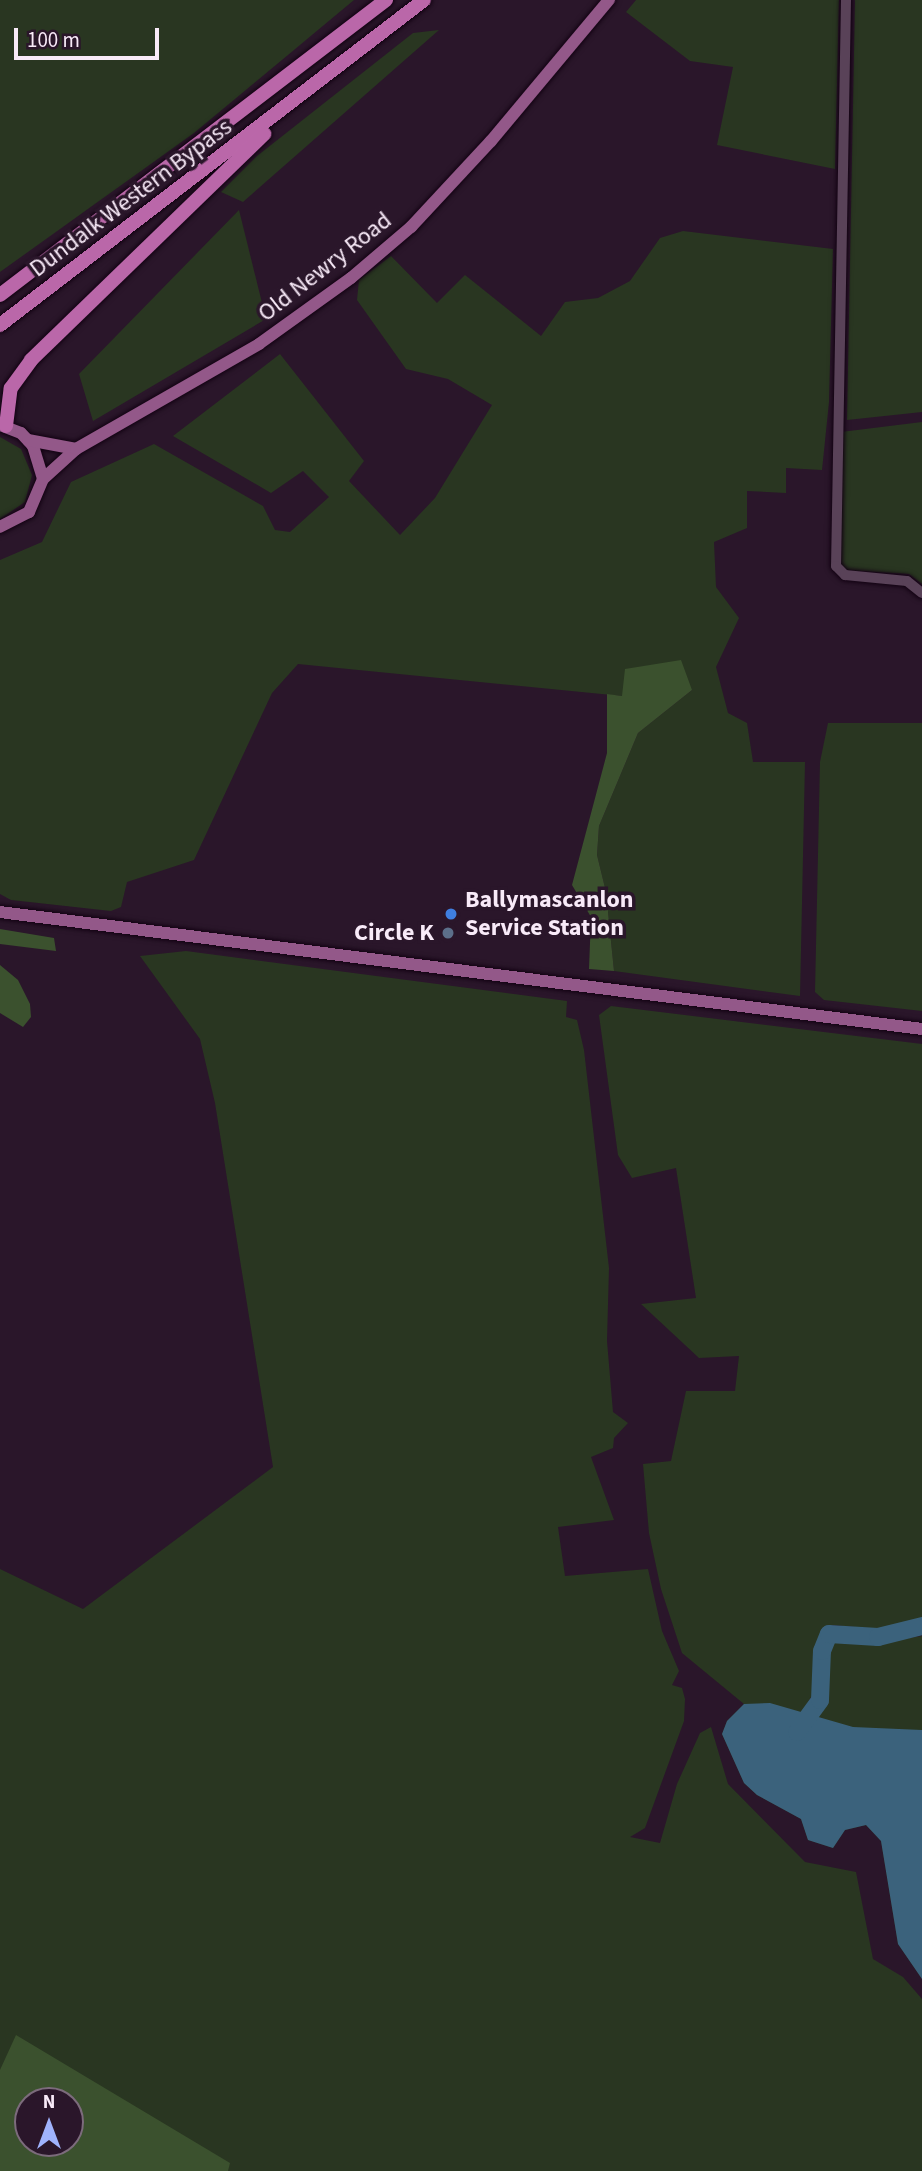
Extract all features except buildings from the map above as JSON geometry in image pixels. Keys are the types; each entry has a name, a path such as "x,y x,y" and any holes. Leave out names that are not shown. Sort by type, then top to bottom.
{"highway":[{"path":"0,295 386,0"},
{"path":"3,425 11,388 31,360 251,148 289,106 424,0"},
{"name":"Dundalk Western Bypass","path":"0,325 289,106"}],"main road":[{"name":"Old Newry Road","path":"43,479 76,449 259,344 351,278 411,227 491,141 609,0"},
{"path":"3,425 28,440 76,449"},
{"path":"0,527 29,512 43,479 41,461 28,440"},
{"path":"0,912 922,1029"}],"street":[{"path":"846,0 836,566 845,575 907,581 922,593"}],"green space":[{"path":"0,0 354,0 194,133 0,272"},
{"path":"636,0 839,0 835,169 717,145 733,67 690,61 626,12"},
{"path":"855,0 922,0 922,412 847,420"},
{"path":"439,30 243,202 221,192 257,156 413,33"},
{"path":"239,210 266,319 93,421 79,374"},
{"path":"683,231 833,249 829,402 822,470 786,468 786,493 747,491 747,528 714,542 716,587 739,618 716,667 728,713 747,723 753,762 805,762 800,996 614,971 606,892 597,855 599,826 638,733 692,690 622,696 298,664 272,693 194,860 127,882 121,907 111,911 11,900 0,894 0,560 42,542 71,482 154,444 263,506 275,530 290,532 329,497 303,471 271,493 173,436 280,354 364,461 349,481 400,535 435,498 492,405 448,379 406,369 357,300 359,280 391,256 437,303 465,275 541,336 565,302 598,298 630,281 660,238"},
{"path":"922,422 922,584 909,574 846,570 841,565 841,432"},
{"path":"0,437 21,449 32,475 25,502 0,519"},
{"path":"681,660 692,690 638,733 599,826 597,855 606,892 614,971 589,969 591,917 572,885 607,753 607,694 622,696 625,669"},
{"path":"828,723 922,723 922,1011 824,1000 815,992 820,762"},
{"path":"0,929 54,938 56,951 0,944"},
{"path":"186,951 567,1001 566,1017 577,1020 584,1050 609,1268 607,1341 613,1412 628,1423 614,1438 613,1448 591,1457 614,1520 558,1527 565,1576 648,1569 662,1631 679,1671 672,1685 682,1688 685,1699 684,1721 645,1828 630,1837 660,1843 677,1784 700,1733 711,1727 728,1784 805,1862 856,1872 873,1959 903,1977 922,1999 922,2171 0,2171 0,1569 83,1609 273,1467 215,1103 200,1039 140,956"},
{"path":"0,965 18,980 30,1004 31,1017 23,1027 0,1013"},
{"path":"611,1006 922,1044 922,1618 879,1629 832,1625 820,1642 814,1692 793,1728 873,1770 922,1979 898,1944 881,1841 866,1825 845,1830 833,1848 808,1840 801,1819 757,1795 744,1783 722,1734 727,1721 744,1704 682,1653 661,1589 649,1533 643,1464 671,1461 686,1391 735,1391 739,1356 699,1358 641,1304 696,1298 676,1168 632,1178 618,1155 599,1015"},
{"path":"922,1636 922,1767 805,1735 827,1697 827,1652 833,1638 882,1642"},
{"path":"16,2035 230,2163 228,2171 0,2171 0,2070"}],"water":[{"path":"770,1703 853,1727 922,1730 922,1979 898,1944 881,1841 866,1825 845,1830 833,1848 808,1840 801,1819 757,1795 744,1783 722,1734 727,1721 744,1704"}],"waterway":[{"path":"797,1732 820,1700 822,1651 829,1634 878,1637 922,1626"}],"place":[{"name":"Ballymascanlon Service Station","path":"451,914"},
{"name":"Circle K","path":"448,933"}]}
